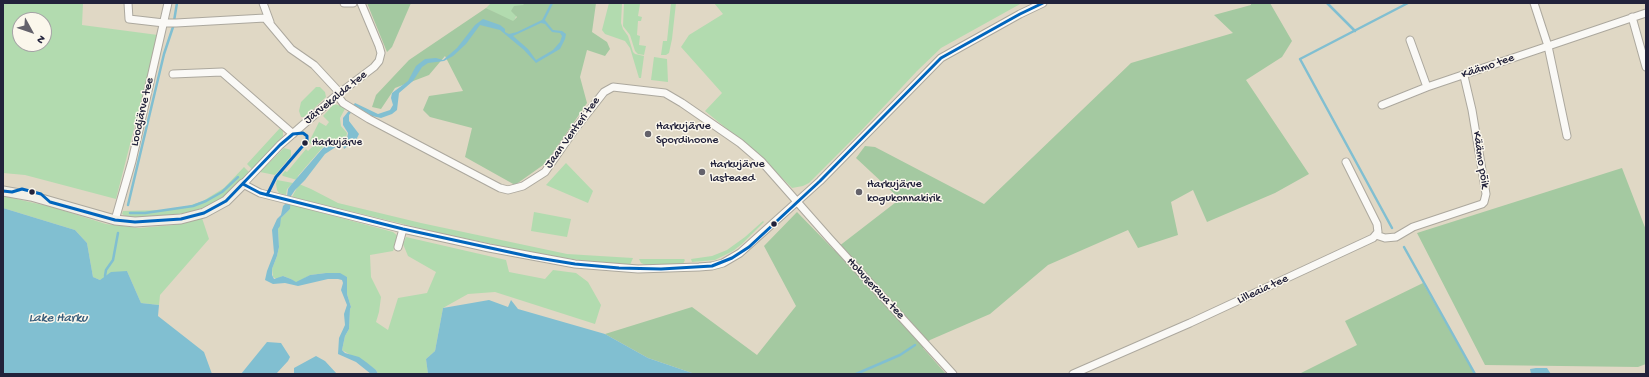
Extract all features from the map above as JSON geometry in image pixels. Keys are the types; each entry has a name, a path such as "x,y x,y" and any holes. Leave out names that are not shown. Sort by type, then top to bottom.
{"street":[{"path":"128,3 129,19 176,23 265,18 270,22"},
{"name":"Loodjärve tee","path":"115,220 132,161 166,23 168,3"},
{"name":"Jaan Venteri tee","path":"263,3 270,22 290,49 314,65 338,94 343,103 390,130 500,188 508,190 523,186 545,172 601,95 613,88 665,93 700,115 750,152 762,162 798,202"},
{"path":"344,3 353,3"},
{"name":"Järvekalda tee","path":"3,191 32,196 115,220 156,222 204,213 226,201 280,145 338,94 374,67 379,61 381,53 361,3"},
{"path":"243,184 260,193 404,229 532,257 575,264 638,269 699,268 722,263 740,253 798,202 847,155 941,58 1043,3"},
{"path":"1534,3 1548,46 1567,136"},
{"name":"Käämo tee","path":"1382,105 1428,86 1464,76 1646,13"},
{"path":"1632,17 1646,67"},
{"path":"1410,40 1428,86"},
{"path":"173,74 222,72 293,134"},
{"name":"Käämo põik","path":"1376,235 1390,239 1413,227 1482,204 1484,202 1486,194 1472,110 1464,76"},
{"path":"1346,162 1377,224 1376,235"},
{"name":"Hobuseraua tee","path":"798,202 835,245 953,374"},
{"path":"398,247 404,229"},
{"name":"Lilleaia tee","path":"1073,374 1340,255 1370,240 1376,235"}],"green space":[{"path":"3,3 83,3 82,25 158,35 116,199 25,175 3,173"},
{"path":"367,3 411,3 392,47 387,52"},
{"path":"491,3 524,3 513,22 486,8"},
{"path":"524,3 596,3 592,32 607,42 610,49 605,56 587,50 580,77 587,103 546,163 515,185 465,157 472,128 430,117 423,110 429,96 463,91 445,56 429,75 395,88 381,109 372,107 376,95 409,60 486,8 513,21 517,17 511,11 514,6 523,5"},
{"path":"609,3 622,3 621,23 623,29 628,36 633,52 644,56 641,78 639,78 630,48 625,41 605,34 602,30"},
{"path":"624,3 643,3 640,4 638,16 642,17 641,21 638,21 637,35 640,36 639,45 646,46 644,55 638,54 635,51 630,35 623,26"},
{"path":"671,3 676,3 672,39 669,53 666,55 661,55 663,41 667,41"},
{"path":"714,3 1022,3 941,48 809,183 792,188 759,155 705,111 722,93 681,47 689,35 723,14"},
{"path":"1251,3 1270,3 1292,41 1282,57 1246,80 1309,174 1275,193 1207,222 1193,190 1171,202 1178,235 1138,248 1128,230 1048,265 990,314 930,340 923,348 946,374 695,374 648,358 605,334 692,307 757,355 796,306 764,246 797,212 834,250 900,199 856,158 865,146 875,147 984,204 1131,63 1233,33 1214,15 1251,5"},
{"path":"654,57 667,59 668,82 651,80"},
{"path":"316,87 320,87 325,92 326,97 308,114 301,117 299,111 301,102"},
{"path":"334,104 346,107 340,118 341,126 347,133 346,138 341,139 333,145 328,144 323,147 298,176 297,180 283,176 282,175 285,171 287,172 306,149 308,151 313,146 309,142 319,122 326,126 329,122 323,116"},
{"path":"280,128 283,131 283,136 252,169 247,164"},
{"path":"284,148 291,150 291,156 275,175 260,172"},
{"path":"566,163 593,191 588,203 546,185"},
{"path":"244,167 249,172 234,188 221,199 205,207 168,216 138,218 127,217 122,214 123,211 163,210 188,206 203,201 224,188"},
{"path":"1622,168 1646,230 1646,364 1638,367 1485,365 1417,233"},
{"path":"277,180 293,183 287,189 286,195 279,193 277,190"},
{"path":"299,184 338,203 421,223 567,254 633,258 630,265 579,260 539,254 440,233 292,197"},
{"path":"3,196 52,207 106,224 139,228 174,225 202,218 209,239 160,295 159,305 141,303 127,271 100,280 93,277 87,243 75,230 3,208"},
{"path":"289,204 393,232 399,237 393,251 370,255 371,277 381,297 376,322 388,330 398,298 427,293 436,272 408,256 403,244 406,237 506,260 509,272 545,279 553,270 576,273 588,282 601,305 595,324 495,292 468,294 443,308 435,351 426,359 428,374 378,374 376,370 342,350 345,336 349,329 351,307 347,294 347,277 326,273 310,275 296,283 283,276 277,279 273,277 272,269 279,247 278,229 281,218 290,209"},
{"path":"534,212 571,219 567,237 531,231"},
{"path":"763,221 764,222 742,244 733,251 715,260 692,262 691,259 712,256 727,250"},
{"path":"639,259 685,260 683,264 646,265 641,263"},
{"path":"1423,283 1475,374 1299,374 1357,345 1345,321"}],"water":[{"path":"483,19 500,25 505,29 505,32 509,34 517,32 544,19 553,30 562,31 566,34 560,49 536,63 524,50 500,30 480,25 466,44 453,56 444,61 428,63 422,67 413,81 399,93 397,110 392,114 381,118 372,116 357,107 355,108 349,115 349,121 359,134 356,140 344,149 342,143 325,154 305,180 295,190 291,196 290,209 281,218 278,229 279,247 272,269 274,279 283,276 296,282 310,275 326,273 340,273 347,277 347,294 351,307 349,329 345,336 342,350 345,353 359,357 376,370 378,374 371,374 356,362 338,354 339,338 345,325 344,314 347,305 341,290 343,283 342,280 328,279 298,286 285,283 273,284 265,280 274,253 272,230 277,219 281,215 283,206 286,203 288,189 291,185 323,148 328,145 334,146 347,139 348,133 343,125 343,118 355,103 378,114 390,110 393,105 391,98 392,93 408,81 416,66 425,59 436,58 443,60 457,48 475,25","holes":["541,23 545,24 552,32 560,33 562,36 560,42 553,50 536,60 528,49 513,36"]},
{"name":"Lake Harku","path":"3,208 75,230 87,243 93,277 100,280 111,272 127,271 141,303 159,305 158,316 204,352 212,374 3,374"},
{"path":"489,300 508,307 511,300 518,309 605,334 648,358 695,374 428,374 426,359 435,351 443,308"},
{"path":"267,342 281,343 290,357 288,361 276,374 241,374"},
{"path":"316,356 325,361 337,374 294,374 294,368"},
{"path":"1547,368 1551,374 1531,374 1530,369"}],"waterway":[{"path":"128,205 164,54 173,27 177,3"},
{"path":"543,21 552,3"},
{"path":"1327,3 1355,31"},
{"path":"1392,228 1300,59 1408,3"},
{"path":"130,213 145,213 193,206 222,192 238,177"},
{"path":"105,276 106,270 113,260 118,233"},
{"path":"1404,247 1475,374"},
{"path":"856,374 900,355 915,345"}],"transit line":[{"path":"243,184 260,193 403,229 532,257 575,264 619,268 661,269 712,266 732,258 749,247 820,181 941,58 1020,14 1043,3"},
{"path":"3,191 12,192 22,189 41,194 50,202 115,220 135,222 181,219 204,213 226,201 280,145 293,134 303,133 307,136 307,141 276,177 267,195"}],"place":[{"name":"Harkujärve Spordihoone","path":"648,134"},
{"name":"Harkujärve","path":"305,143"},
{"name":"Harkujärve lasteaed","path":"702,172"},
{"name":"Harkujärve kogukonnakirik","path":"859,192"}]}
